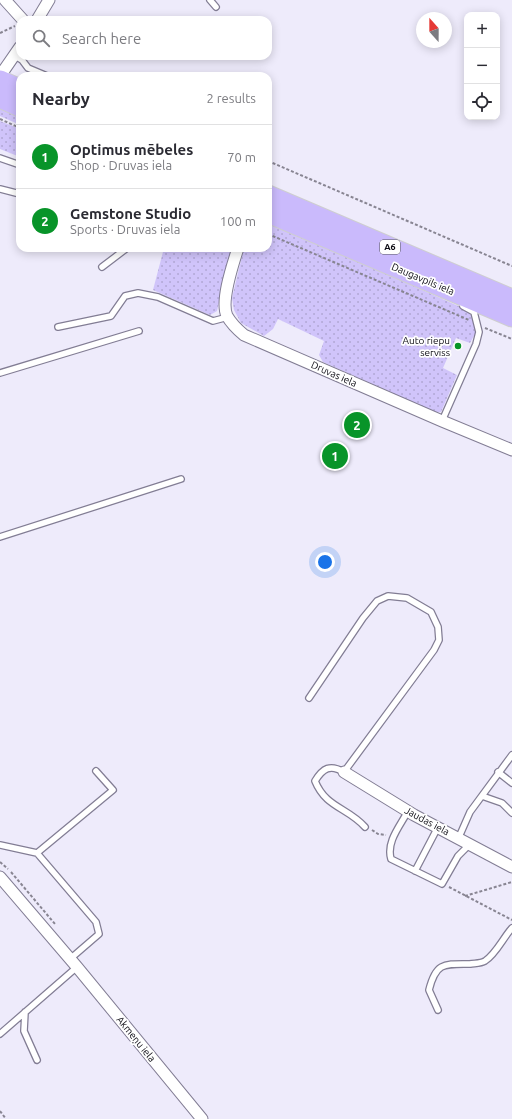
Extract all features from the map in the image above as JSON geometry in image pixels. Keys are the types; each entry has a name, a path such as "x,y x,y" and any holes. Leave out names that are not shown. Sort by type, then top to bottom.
{"highway":[{"path":"0,80 16,87"},
{"path":"0,98 16,105"},
{"name":"Daugavpils iela","path":"272,197 512,299"},
{"name":"Daugavpils iela","path":"272,215 444,292 512,317"}],"street":[{"path":"5,0 19,16"},
{"path":"39,16 49,0"},
{"path":"0,76 16,52"},
{"path":"228,317 226,311 226,296 237,252"},
{"name":"Druvas iela","path":"228,317 244,335 512,450"},
{"name":"Jaudas iela","path":"344,772 408,811 512,867"},
{"name":"Akmeņu iela","path":"0,877 74,963 202,1119"}],"lane":[{"path":"210,0 216,7"},
{"path":"22,60 28,68 38,72"},
{"path":"0,158 16,164"},
{"path":"0,189 16,193"},
{"path":"102,267 122,252"},
{"path":"58,328 111,316 126,296 138,293 158,297 213,321 228,317"},
{"path":"442,421 472,354 479,332 479,325 474,312 455,301"},
{"path":"0,373 139,331"},
{"path":"0,537 181,479"},
{"path":"309,698 363,618 377,601 388,596 407,598 430,612 438,627 439,640 434,650 344,772 336,768 327,768 320,773 315,781 320,792 327,801 357,818 365,827"},
{"path":"458,838 470,812 512,755"},
{"path":"37,853 112,790 96,771"},
{"path":"498,772 512,783"},
{"path":"482,796 502,803 512,813"},
{"path":"408,811 394,836 389,852 391,859 442,884 458,856 470,844"},
{"path":"415,871 438,827"},
{"path":"0,845 37,853 96,922 99,934 74,963 25,1012 0,1034"},
{"path":"438,1010 429,990 435,973 441,968 452,963 483,962 490,956 512,928"},
{"path":"25,1012 24,1031 37,1060"}],"path":[{"path":"0,33 16,26"},
{"path":"0,119 16,126"},
{"path":"272,164 512,266"},
{"path":"272,236 512,339"},
{"path":"365,827 378,834 394,836"},
{"path":"465,896 512,882"},
{"path":"442,884 512,920"},
{"path":"0,1111 6,1119"}],"shaded area":[{"path":"0,106 16,112 16,123 0,116"},
{"path":"0,121 16,127 16,155 0,149"},
{"path":"272,223 465,309 472,316 476,332 470,343 456,338 443,368 457,375 441,412 435,412 323,362 319,355 324,341 278,319 273,329 264,336 241,323 234,310 232,298 243,252 272,252"},
{"path":"163,252 231,252 217,311 210,315 153,290"}],"place":[{"name":"Auto riepu serviss","path":"458,346"},
{"name":"Gemstone Studio","path":"357,425"},
{"name":"Optimus mēbeles","path":"335,456"}]}
